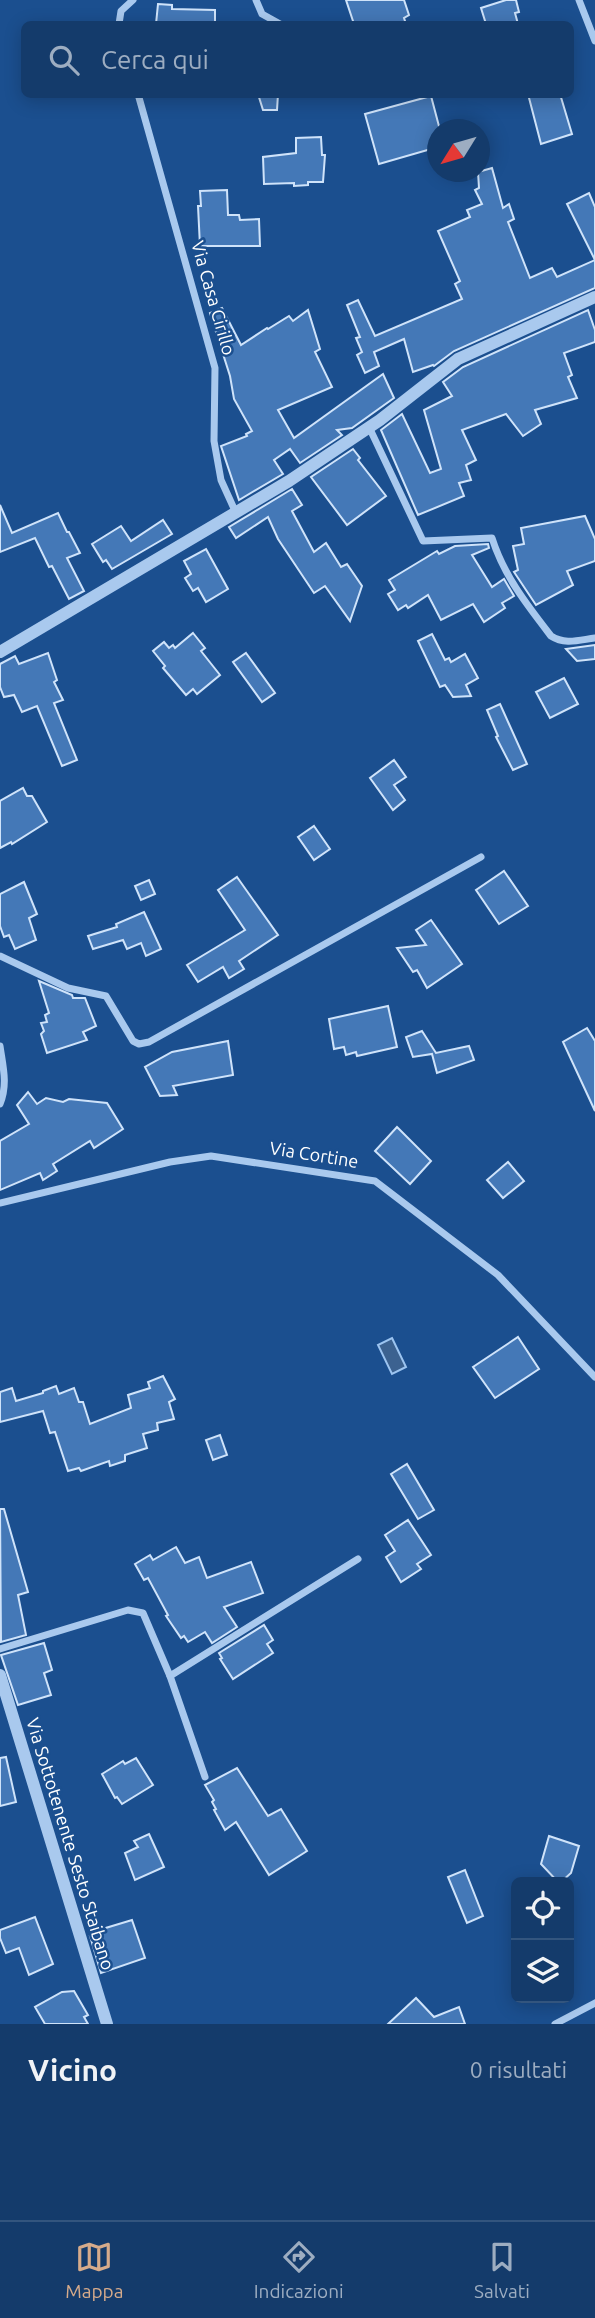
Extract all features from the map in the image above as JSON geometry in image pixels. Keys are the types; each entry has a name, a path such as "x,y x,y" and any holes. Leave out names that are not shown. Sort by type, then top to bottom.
{"street":[{"path":"119,21 121,11 133,0"},
{"path":"256,0 262,14 275,21"},
{"path":"579,0 595,41"},
{"name":"Via Casa Cirillo","path":"139,98 215,368 214,442 221,480 236,513"},
{"path":"0,652 289,481 369,426 458,359 595,297"},
{"path":"369,426 423,541 492,538 513,586 551,636 568,642 595,638"},
{"path":"0,956 68,988 106,996 133,1041 139,1044 149,1042 481,857"},
{"path":"0,1046 5,1077 4,1094 0,1104"},
{"name":"Via Cortine","path":"0,1203 170,1162 211,1156 375,1181 498,1275 595,1377"},
{"path":"170,1676 358,1559"},
{"path":"0,1649 128,1610 143,1613 170,1676 205,1777"},
{"name":"Via Sottotenente Sesto Staibano","path":"0,1675 107,2024"},
{"path":"555,2024 565,2022 595,2003"}],"water":[{"path":"392,1338 406,1367 392,1374 378,1345"}],"building":[{"path":"346,0 404,0 409,15 404,18 405,21 353,21"},
{"path":"506,0 516,0 519,12 515,13 517,21 485,21 481,8"},
{"path":"158,4 172,5 172,9 215,10 215,21 156,21"},
{"path":"259,98 278,98 277,110 263,110"},
{"path":"432,98 437,119 427,119 427,150 379,164 365,114"},
{"path":"529,98 561,98 572,134 541,144"},
{"path":"321,137 322,155 325,155 323,182 294,186 294,183 264,184 263,157 296,153 296,138"},
{"path":"490,169 503,208 509,204 514,219 508,222 530,278 552,268 557,277 595,260 595,288 454,351 434,366 413,372 404,339 374,352 379,366 365,373 357,355 362,352 356,338 360,337 347,305 358,300 375,336 462,299 455,284 460,281 438,231 470,217 467,210 482,204 475,190 479,188 479,182 490,182"},
{"path":"227,190 228,215 239,215 240,220 259,219 260,246 200,246 200,191"},
{"path":"589,193 595,207 595,260 567,204"},
{"path":"222,308 241,345 289,316 293,321 308,310 320,349 315,352 332,387 278,410 294,438 383,374 394,398 352,428 337,430 342,435 300,463 290,449 274,460 283,474 239,500 221,446 247,436 246,434 252,431 234,399 230,376 210,313"},
{"path":"588,310 595,330 595,342 564,353 572,375 568,377 577,398 535,410 541,424 523,436 506,414 462,430 476,460 466,465 471,480 459,483 464,496 418,515 381,430 402,414 430,473 441,469 424,410 452,396 443,382 463,367"},
{"path":"353,449 360,458 358,460 386,496 347,525 311,477"},
{"path":"292,489 302,505 292,511 314,552 326,543 341,567 347,564 362,586 350,621 325,586 314,593 278,539 268,517 236,538 229,527"},
{"path":"0,505 12,533 58,513 80,553 67,558 84,591 69,599 35,538 0,552"},
{"path":"585,516 595,539 595,561 567,571 573,585 536,605 514,572 518,570 513,546 524,544 521,528"},
{"path":"163,520 172,534 112,569 106,560 103,562 92,544 121,526 131,541"},
{"path":"488,544 489,548 472,555 492,587 504,579 514,596 502,603 505,608 484,622 473,604 441,620 428,595 408,608 406,605 398,610 388,594 395,590 389,580 437,551 439,554 455,546"},
{"path":"206,549 228,589 206,602 198,588 193,591 185,578 191,574 184,561"},
{"path":"193,633 205,648 201,651 220,675 197,694 193,689 186,695 163,668 165,666 153,651 164,642 169,648 173,645 175,648"},
{"path":"432,634 445,660 449,658 451,662 465,654 478,678 466,685 471,696 453,697 445,685 440,687 418,641"},
{"path":"595,645 595,659 577,661 566,649"},
{"path":"48,653 57,680 54,682 63,700 54,703 77,760 62,766 37,706 22,712 14,695 4,697 0,687 0,664 15,656 19,664"},
{"path":"246,653 275,693 262,702 233,662"},
{"path":"564,678 578,704 550,718 536,692"},
{"path":"500,704 527,764 513,770 496,737 498,736 487,710"},
{"path":"394,760 406,777 394,785 405,800 393,810 370,778"},
{"path":"23,788 27,796 32,796 47,822 12,844 11,842 0,848 0,801"},
{"path":"314,826 330,849 314,860 298,837"},
{"path":"504,871 528,906 499,924 476,890"},
{"path":"237,877 278,935 239,961 244,969 229,978 223,967 198,982 187,965 245,930 218,890"},
{"path":"149,880 155,894 141,900 135,886"},
{"path":"24,882 37,914 29,918 36,940 15,949 9,935 4,937 0,926 0,894"},
{"path":"144,912 161,949 146,956 141,943 127,949 123,940 93,949 88,936 117,927 116,924"},
{"path":"431,920 462,964 427,988 417,970 413,972 397,948 426,945 416,930"},
{"path":"39,981 72,995 73,998 85,998 96,1026 83,1032 87,1040 47,1053 41,1034 44,1031 41,1023 47,1022 45,1015 49,1013"},
{"path":"388,1006 397,1047 357,1056 356,1052 346,1055 344,1047 334,1049 329,1019"},
{"path":"587,1028 595,1041 595,1111 563,1042"},
{"path":"422,1031 436,1053 469,1046 474,1060 437,1073 432,1054 413,1057 406,1037"},
{"path":"228,1041 233,1075 173,1086 177,1095 160,1096 145,1067 172,1052"},
{"path":"28,1092 37,1104 46,1098 63,1102 69,1099 107,1103 123,1129 94,1148 90,1141 53,1164 57,1171 43,1180 40,1173 0,1190 0,1141 29,1124 17,1105"},
{"path":"397,1127 431,1161 410,1184 375,1151"},
{"path":"508,1162 524,1181 503,1198 487,1180"},
{"path":"518,1337 539,1369 495,1398 473,1367"},
{"path":"163,1376 175,1399 169,1402 174,1419 157,1423 158,1430 143,1434 147,1448 125,1455 125,1461 110,1466 109,1461 81,1471 79,1468 68,1471 55,1432 50,1433 43,1411 0,1422 0,1392 12,1388 16,1401 56,1386 59,1394 74,1388 79,1402 83,1402 90,1424 131,1408 128,1395 150,1388 148,1382"},
{"path":"220,1435 227,1455 213,1460 206,1440"},
{"path":"407,1464 434,1510 418,1519 391,1474"},
{"path":"0,1509 4,1509 28,1592 18,1595 26,1635 1,1642"},
{"path":"408,1520 431,1555 417,1564 421,1569 401,1582 386,1557 395,1551 385,1535"},
{"path":"176,1547 185,1563 199,1557 207,1578 251,1562 263,1593 224,1607 237,1627 212,1643 205,1632 188,1642 184,1636 181,1638 166,1616 168,1615 148,1578 144,1580 135,1564 150,1555 153,1560"},
{"path":"264,1625 273,1640 267,1644 273,1653 233,1679 219,1653"},
{"path":"44,1643 52,1670 44,1673 51,1695 18,1705 1,1655"},
{"path":"6,1757 16,1802 0,1806 0,1758"},
{"path":"136,1758 153,1785 122,1804 115,1798 102,1774 123,1761 125,1764"},
{"path":"237,1768 268,1816 281,1809 307,1851 269,1875 236,1822 225,1830 214,1810 214,1800 205,1785"},
{"path":"149,1834 164,1867 135,1880 125,1853 138,1847 134,1841"},
{"path":"549,1836 579,1846 571,1873 567,1877 553,1877 541,1864"},
{"path":"465,1870 483,1916 467,1923 448,1877"},
{"path":"35,1917 53,1964 29,1975 19,1948 6,1953 0,1930"},
{"path":"132,1920 145,1958 101,1973 90,1936 100,1933 99,1930"},
{"path":"74,1991 88,2015 84,2017 88,2024 45,2024 35,2007 62,1992"},
{"path":"416,1998 434,2017 459,2007 465,2024 388,2024"}]}
